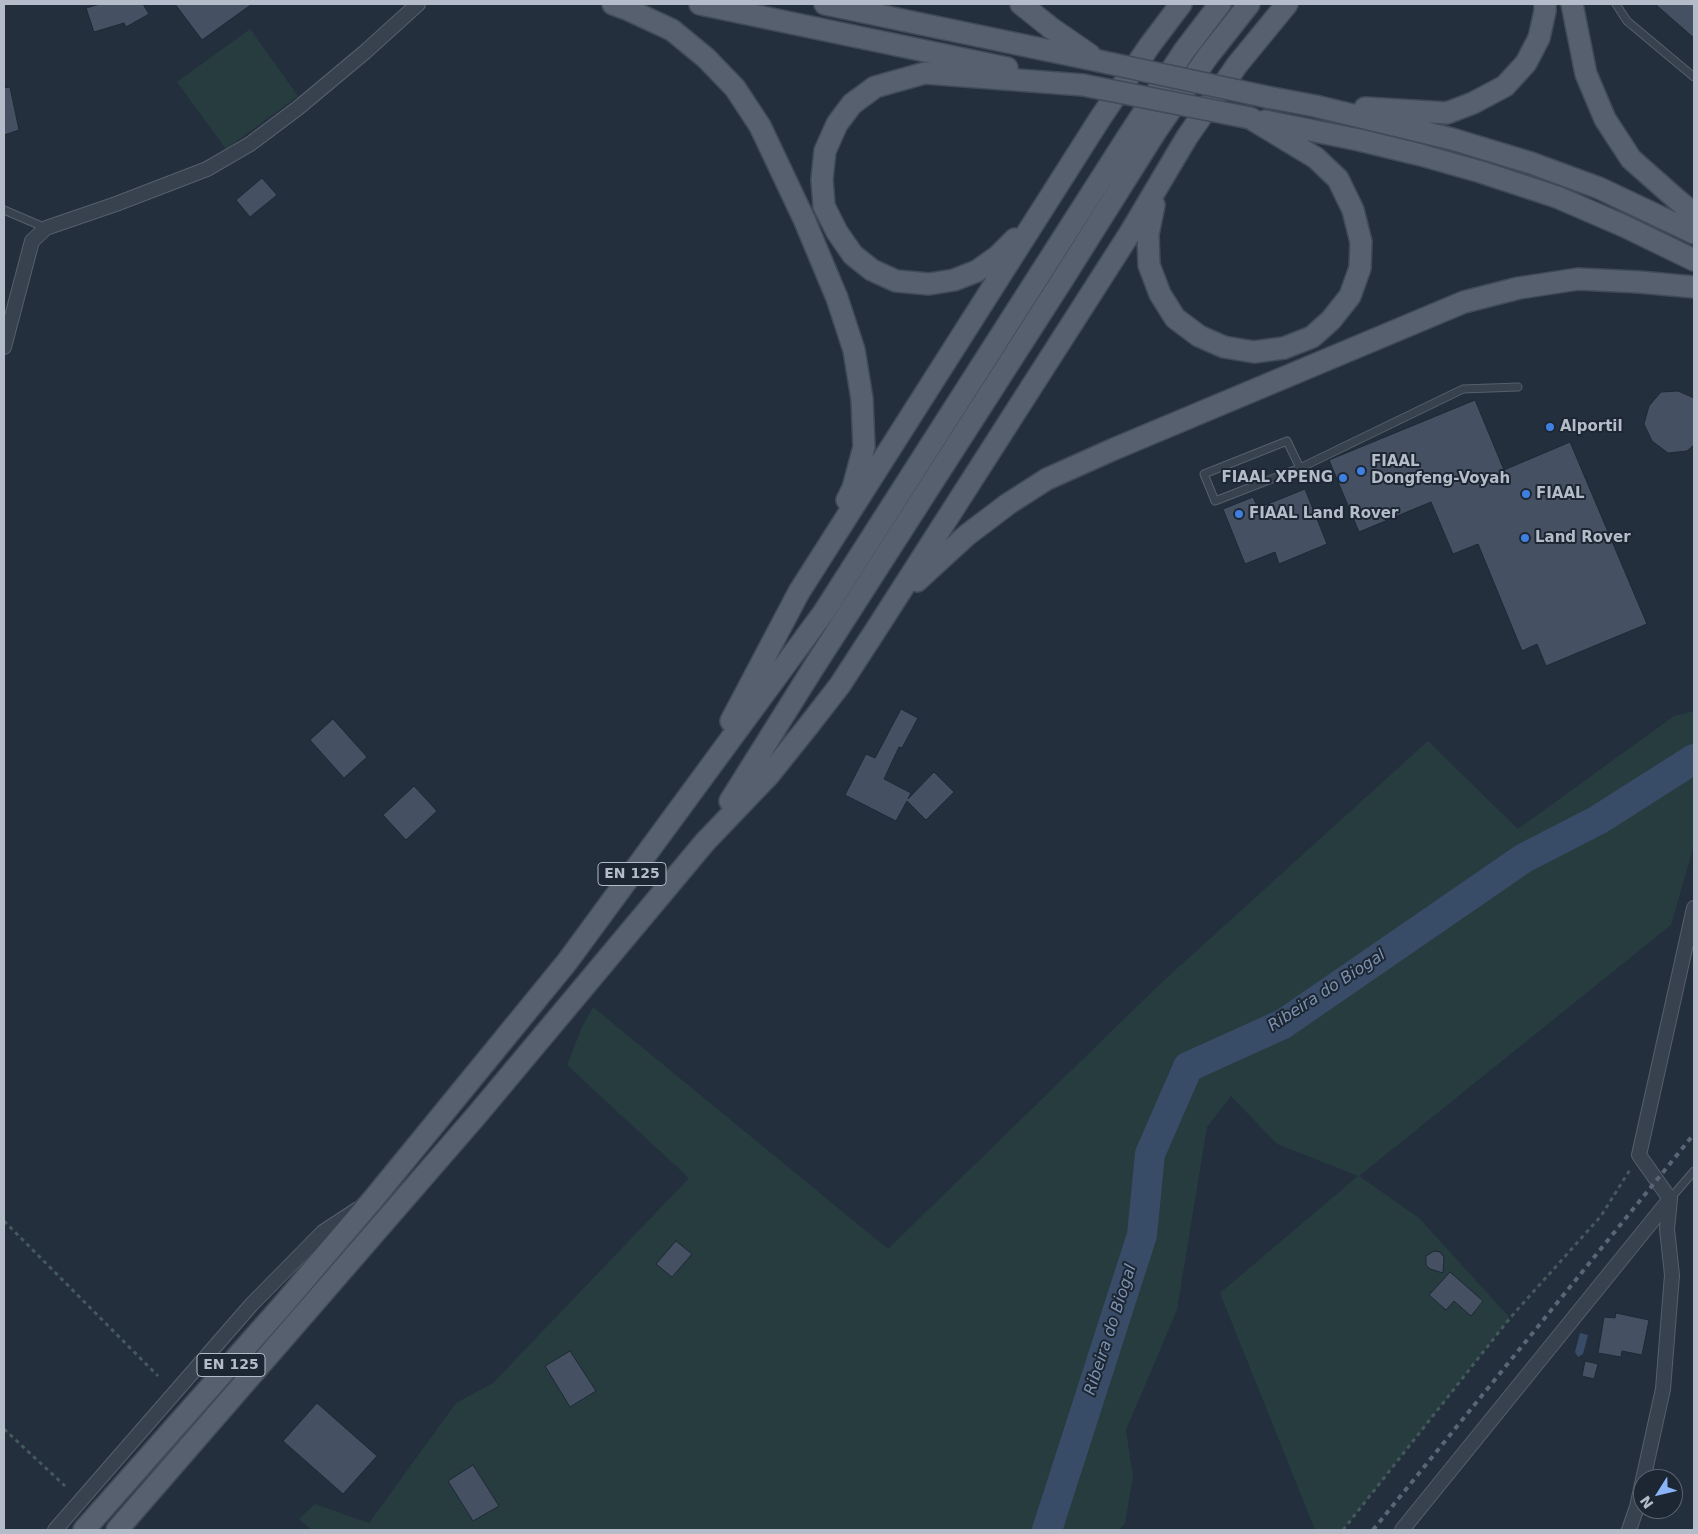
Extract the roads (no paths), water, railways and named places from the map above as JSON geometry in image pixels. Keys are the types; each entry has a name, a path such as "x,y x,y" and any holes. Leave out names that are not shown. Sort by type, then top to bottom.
{"main road":[{"path":"613,4 672,30 706,58 735,88 760,126 804,219 837,298 854,350 862,399 864,447 854,488 698,786"},
{"path":"700,4 1377,145 1482,172 1557,197 1624,226 1694,260"},
{"path":"825,4 1314,106 1452,139 1531,163 1599,188 1694,233"},
{"path":"1021,4 1051,28 1099,61"},
{"path":"1150,45 1174,4"},
{"path":"799,592 1101,117 1150,45 1181,4"},
{"path":"698,786 824,612 1126,138 1184,51 1220,4"},
{"path":"705,842 812,670 1056,291 1156,131 1208,56 1249,4"},
{"path":"705,842 768,774 840,684 1130,233 1188,137 1237,65 1287,4"},
{"path":"1314,106 1447,113 1473,103 1505,86 1526,63 1539,38 1545,4"},
{"path":"1572,4 1586,74 1605,119 1631,159 1694,214"},
{"path":"1048,201 998,256 977,271 954,280 929,284 896,281 872,270 853,254 837,232 824,206 822,179 825,151 837,124 852,104 875,87 925,73 1083,84"},
{"path":"1188,137 1152,209 1148,234 1149,265 1160,294 1175,318 1199,336 1224,348 1254,352 1284,348 1312,338 1332,320 1350,296 1360,268 1361,242 1353,210 1338,179 1316,158 1250,118"},
{"path":"879,625 907,591 967,535 1008,504 1047,479 1464,302 1519,288 1578,279 1694,287"},
{"name":"EN 125","path":"84,1530 282,1306 375,1197 567,962 698,786"},
{"name":"EN 125","path":"118,1530 476,1116 705,842"}],"street":[{"path":"4,347 32,242 46,228 116,204 207,169 250,144 298,108 365,52 418,4"},
{"path":"1629,1530 1637,1507 1663,1389 1672,1275 1668,1229 1670,1199 1639,1155 1694,908"},
{"path":"55,1530 252,1304 323,1232 375,1197"},
{"path":"1402,1530 1670,1199"}],"lane":[{"path":"1616,4 1626,21 1694,77"},
{"path":"4,210 46,228"},
{"path":"1300,468 1287,441 1204,474 1215,501 1300,468 1463,389 1518,387"},
{"path":"1670,1199 1694,1171"}],"water":[{"path":"1580,1333 1588,1335 1583,1354 1578,1357 1575,1352"}],"waterway":[{"name":"Ribeira do Biogal","path":"1047,1530 1142,1235 1150,1154 1188,1067 1283,1024 1524,858 1598,820 1694,759"}],"railway":[{"path":"1373,1530 1694,1134"}],"place":[{"name":"Alportil","path":"1550,427"},
{"name":"FIAAL Dongfeng-Voyah","path":"1361,471"},
{"name":"FIAAL XPENG","path":"1343,478"},
{"name":"FIAAL","path":"1526,494"},
{"name":"FIAAL Land Rover","path":"1239,514"},
{"name":"Land Rover","path":"1525,538"}]}
